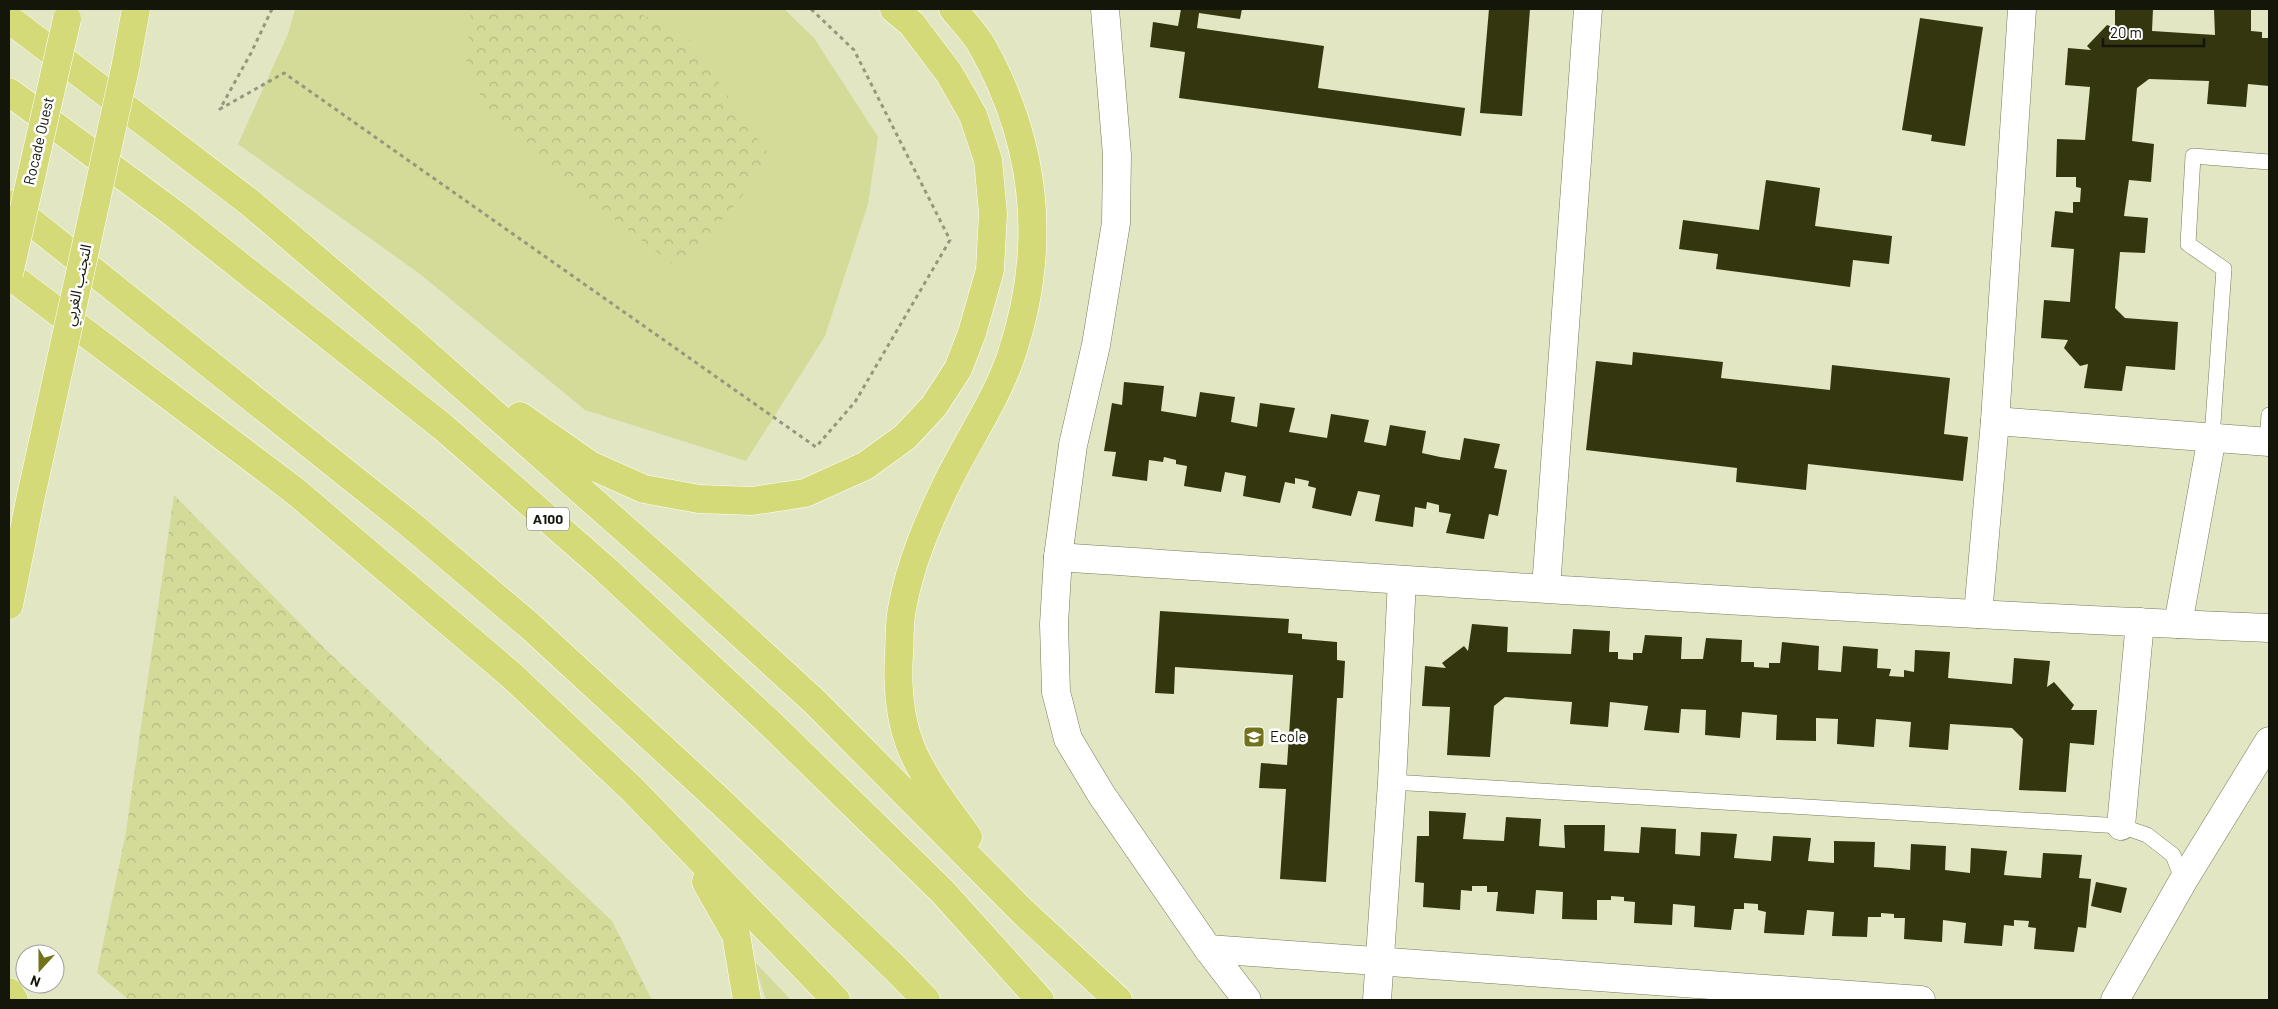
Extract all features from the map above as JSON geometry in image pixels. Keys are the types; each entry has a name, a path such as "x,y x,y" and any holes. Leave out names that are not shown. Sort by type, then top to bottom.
{"highway":[{"name":"التجنب الغربي","path":"9,605 126,64 136,9"},
{"path":"412,340 590,465 644,489 699,499 752,501 805,493 864,466 905,437 928,412 958,369 972,333 990,270 991,260 994,213 988,160 973,115 949,74 912,24 894,9"},
{"path":"953,9 980,42 1010,104 1027,164 1034,234 1029,288 1010,359 986,412 950,478 915,556 902,610 898,664 900,704 912,749 933,790 1020,909"},
{"name":"Rocade Ouest","path":"9,275 68,14"},
{"path":"9,19 248,201 412,340 662,562 815,702 1020,909 1118,1000"},
{"name":"A100","path":"9,92 176,215 443,427 589,555 774,727 935,884 1040,1000"},
{"path":"9,204 411,525 530,626 720,801 926,1000"},
{"path":"9,275 294,491 510,674 632,789 836,1000"},
{"path":"632,789 694,864 720,904 736,935 747,1000"},
{"path":"9,992 14,1000"}],"street":[{"path":"1105,9 1118,155 1116,223 1096,345 1073,445 1058,557 1054,624 1056,692 1068,739 1101,794 1208,949 1247,1000"},
{"path":"1546,588 1588,9"},
{"path":"1978,614 1995,421 2022,9"},
{"path":"1995,421 2212,437 2269,433"},
{"path":"2178,624 2212,437"},
{"path":"1058,557 1402,580 1978,614 2269,628"},
{"path":"1376,1000 1392,782 1402,580"},
{"path":"2121,826 2140,622"},
{"path":"2116,1000 2183,881 2269,741"},
{"path":"1208,949 1893,1000 1921,1000"}],"lane":[{"path":"2212,437 2224,269 2188,244 2193,156 2269,162"},
{"path":"1392,782 2121,826 2147,835 2173,855 2183,881"}],"path":[{"path":"272,9 251,53 220,108 284,73 816,447 855,402 950,240 854,50 811,9"}],"green space":[{"path":"295,9 784,9 814,38 878,137 868,204 825,336 746,461 585,410 420,274 238,144 288,34"},
{"path":"471,9 630,9 687,36 772,160 680,270 499,130 466,68"},
{"path":"174,495 324,648 612,921 652,1000 129,1000 97,973 126,832"},
{"path":"753,960 791,1000 766,1000"}],"building":[{"path":"1181,9 1242,9 1240,19 1199,13 1197,28 1324,46 1318,88 1465,108 1461,136 1179,98 1185,52 1150,47 1153,22 1178,26"},
{"path":"1489,9 1530,9 1522,116 1480,113"},
{"path":"2115,9 2153,9 2152,31 2215,35 2214,9 2251,10 2251,31 2262,32 2262,38 2269,38 2269,86 2248,84 2246,107 2207,104 2209,81 2149,79 2137,88 2132,141 2154,144 2151,182 2129,180 2124,216 2148,218 2145,253 2120,252 2115,308 2125,318 2178,322 2175,370 2126,366 2122,391 2084,388 2088,364 2080,366 2064,348 2068,340 2041,338 2044,300 2070,302 2074,249 2051,247 2055,211 2073,213 2073,202 2080,202 2081,188 2076,187 2076,177 2056,177 2057,139 2085,140 2090,87 2065,85 2068,48 2091,50 2087,46 2107,25 2115,28"},
{"path":"1920,18 1983,27 1965,146 1931,141 1932,135 1902,130"},
{"path":"1766,180 1820,188 1815,226 1892,236 1889,264 1853,260 1850,287 1716,269 1718,254 1679,249 1683,220 1759,230"},
{"path":"1633,352 1723,362 1721,378 1830,390 1832,365 1950,378 1944,434 1968,437 1963,481 1808,464 1806,490 1736,482 1737,468 1586,450 1596,361 1632,365"},
{"path":"1124,382 1164,386 1161,411 1196,417 1200,392 1235,397 1231,422 1257,427 1260,403 1295,408 1289,432 1327,438 1331,414 1369,420 1364,442 1386,446 1390,425 1426,431 1422,453 1440,457 1460,460 1464,438 1500,444 1494,468 1507,470 1498,516 1489,514 1484,539 1446,533 1451,514 1439,512 1439,505 1427,502 1426,509 1415,507 1413,527 1375,521 1380,495 1358,491 1351,516 1312,508 1316,488 1308,486 1309,481 1295,478 1295,484 1285,482 1280,503 1243,496 1246,476 1225,472 1221,492 1184,486 1187,466 1176,464 1176,460 1164,457 1163,462 1149,460 1147,481 1112,476 1116,452 1104,451 1112,403 1122,405"},
{"path":"1160,611 1289,619 1288,633 1302,634 1302,639 1337,642 1337,660 1345,661 1343,698 1337,698 1326,882 1280,879 1286,789 1259,788 1261,763 1287,765 1293,675 1175,667 1174,694 1155,693"},
{"path":"1472,624 1508,627 1507,652 1571,654 1573,629 1610,631 1609,652 1618,652 1618,659 1633,660 1633,653 1642,653 1645,635 1682,637 1681,659 1703,659 1706,638 1742,640 1741,662 1754,662 1754,667 1769,668 1769,663 1780,663 1782,642 1819,646 1818,670 1841,672 1843,646 1878,649 1877,668 1891,669 1889,676 1904,677 1904,670 1914,672 1915,650 1950,652 1948,678 2012,684 2014,658 2050,661 2047,687 2054,682 2074,705 2071,710 2097,710 2094,745 2070,743 2066,792 2019,790 2023,739 2012,728 1950,724 1948,750 1909,747 1911,722 1876,719 1874,747 1837,744 1838,719 1816,718 1816,741 1776,740 1777,715 1742,712 1740,738 1705,735 1706,710 1681,709 1679,733 1644,730 1648,706 1610,702 1608,727 1570,724 1572,702 1505,697 1494,706 1490,757 1447,755 1450,707 1422,706 1425,666 1446,668 1442,663 1464,646 1468,651"},
{"path":"1429,811 1466,813 1463,839 1504,841 1506,817 1541,819 1539,846 1565,848 1564,825 1605,825 1604,851 1639,853 1641,827 1676,829 1675,854 1700,856 1701,832 1737,834 1734,858 1771,861 1773,836 1811,838 1808,861 1834,863 1834,841 1875,842 1874,867 1910,870 1911,844 1946,846 1945,870 1970,873 1971,848 2007,851 2004,875 2041,878 2043,853 2082,855 2079,878 2091,879 2086,928 2078,927 2074,952 2034,949 2036,928 2028,927 2029,921 2014,920 2014,926 2004,925 2002,946 1964,943 1966,923 1943,920 1942,942 1904,939 1905,918 1894,918 1894,914 1881,913 1881,917 1868,917 1867,937 1832,936 1834,912 1807,910 1804,935 1764,933 1766,912 1758,910 1758,904 1744,903 1744,909 1734,909 1731,930 1694,927 1695,906 1673,904 1672,925 1634,923 1635,902 1624,901 1624,897 1611,896 1611,900 1597,900 1597,920 1562,919 1563,892 1536,890 1534,914 1496,911 1498,892 1487,892 1487,886 1472,886 1472,891 1461,890 1460,910 1423,907 1424,883 1415,882 1417,836 1429,836"},
{"path":"2096,882 2127,888 2121,913 2091,906"}],"place":[{"name":"Ecole","path":"1254,737"}]}
